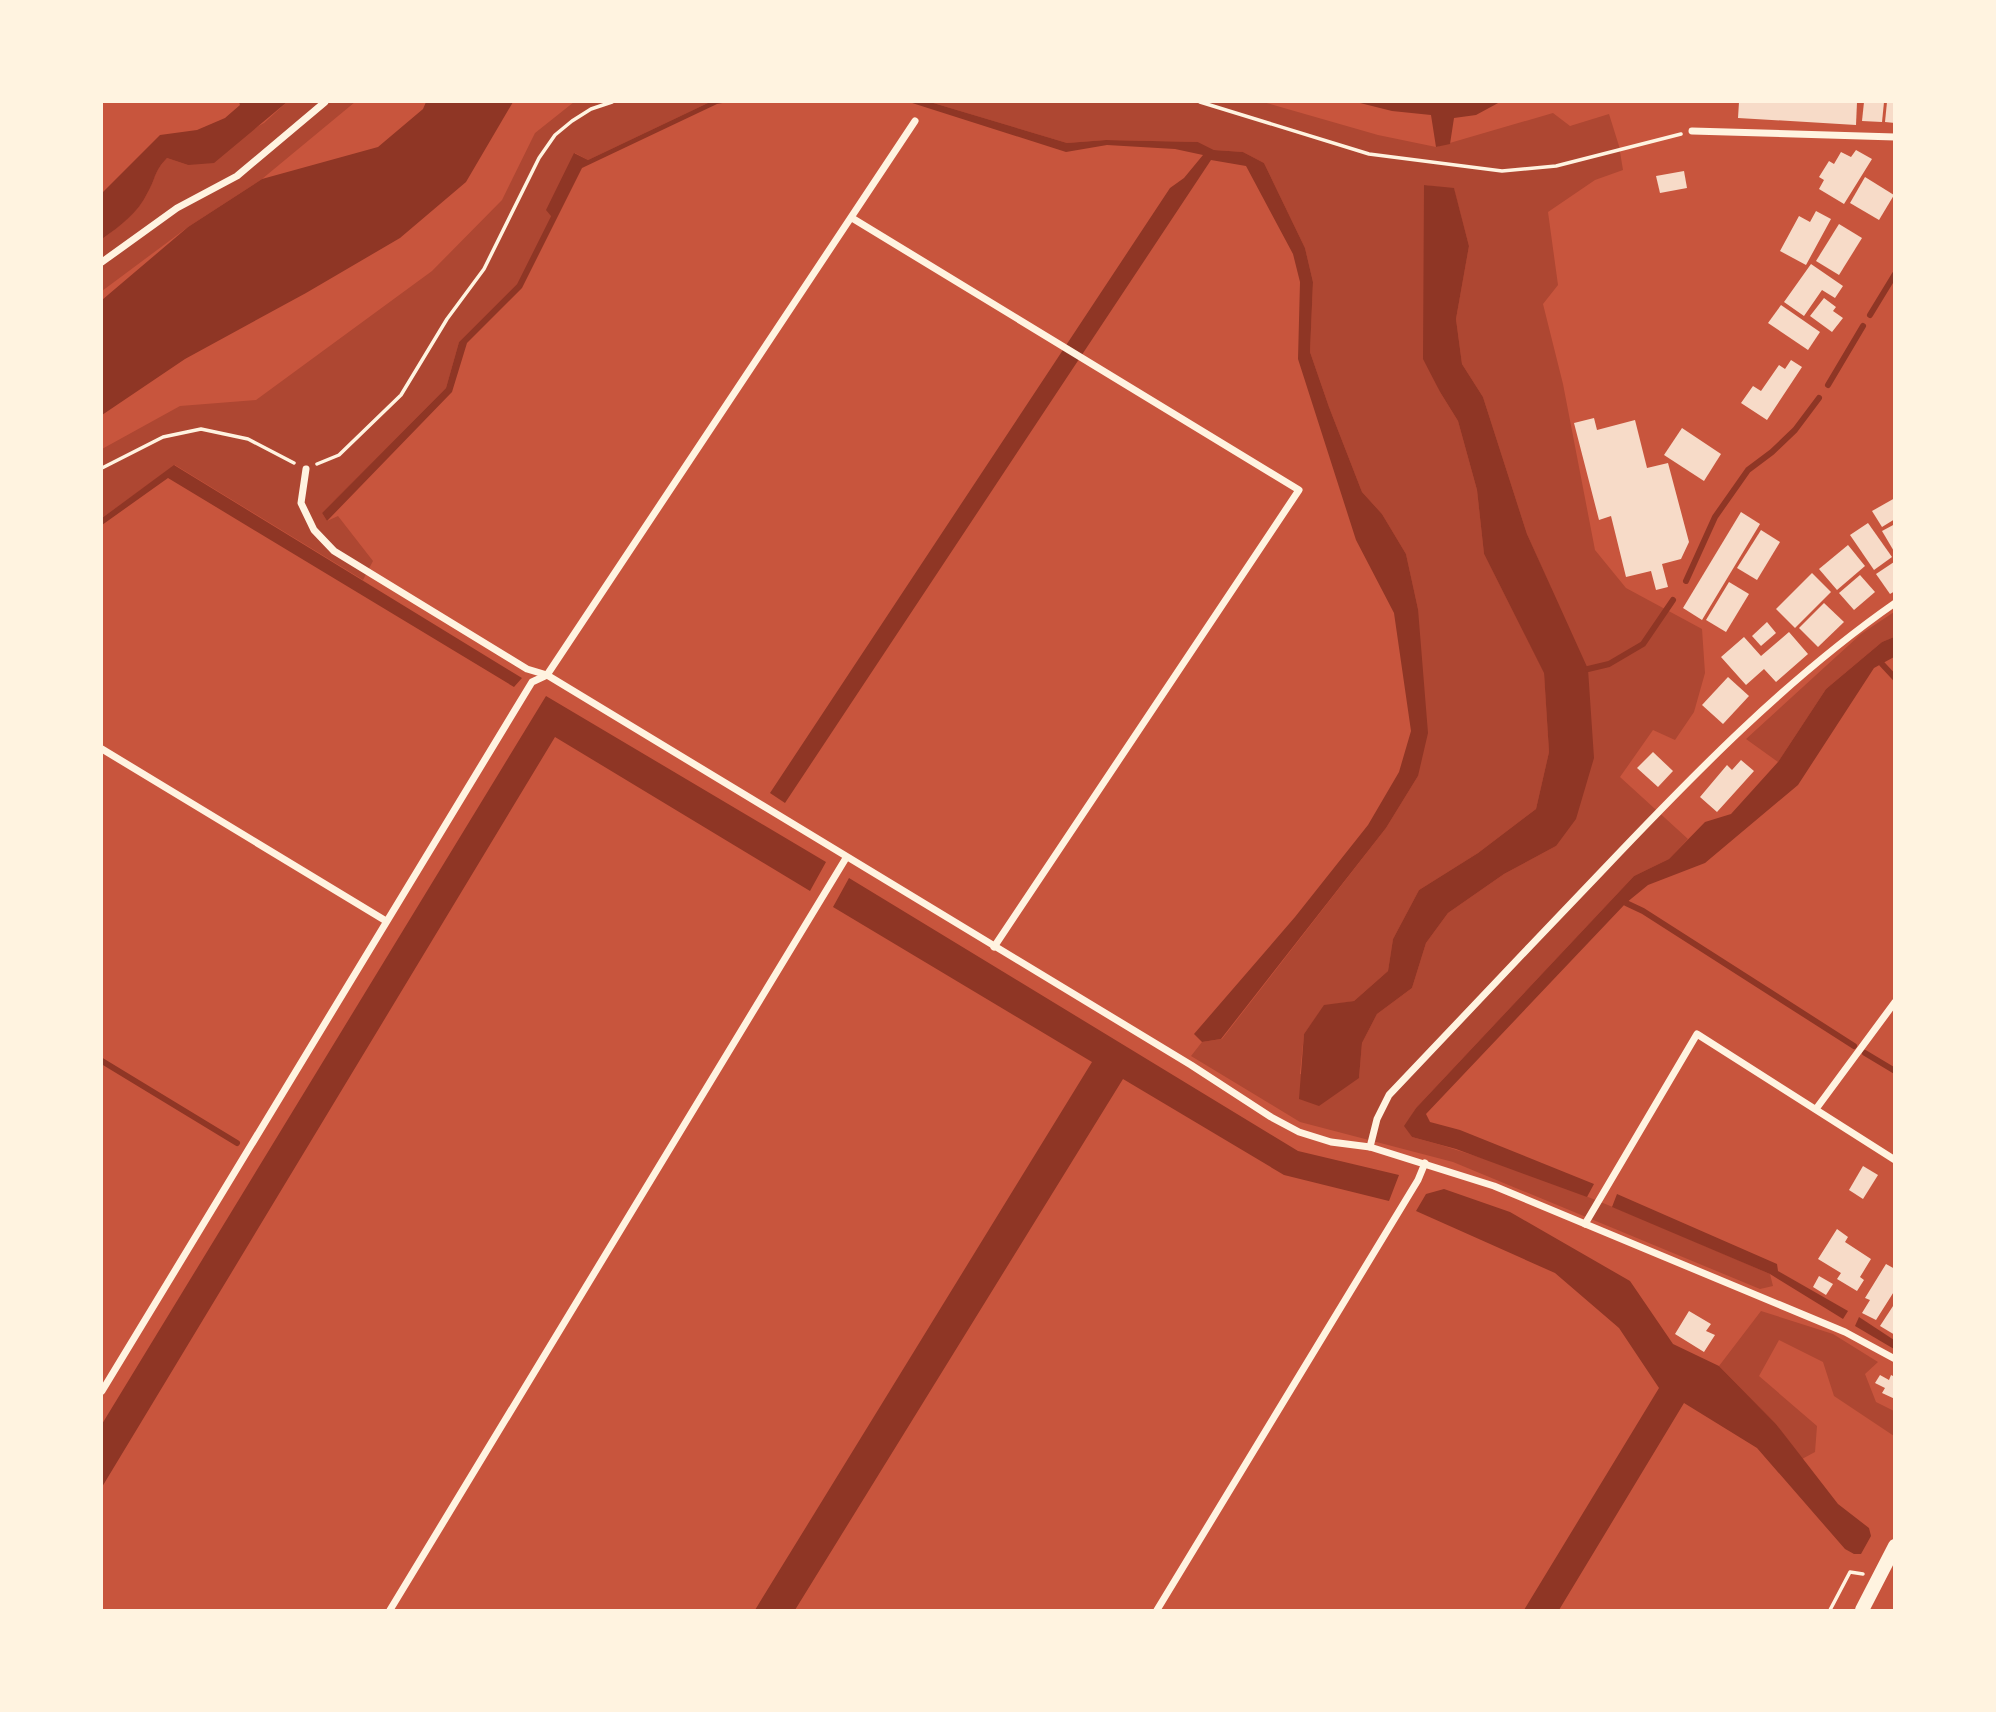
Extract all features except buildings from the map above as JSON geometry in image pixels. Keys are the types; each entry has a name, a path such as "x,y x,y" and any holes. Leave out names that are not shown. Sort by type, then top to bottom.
{"main road":[{"path":"1863,1611 1895,1546"}],"street":[{"path":"102,262 177,208 237,176 325,102"},
{"path":"102,1391 105,1378 531,682 547,675 915,121"},
{"path":"1692,131 1895,137"},
{"path":"852,218 1299,490 994,947"},
{"path":"306,469 301,503 314,530 334,551 527,668 547,675 1280,1122 1299,1132 1331,1142 1370,1147 1494,1186 1845,1332 1895,1359"},
{"path":"1370,1147 1377,1119 1389,1095 1647,823 1732,738 1859,628 1895,603"},
{"path":"102,749 386,921"},
{"path":"390,1611 846,858"},
{"path":"1816,1108 1895,1002"},
{"path":"1585,1224 1697,1034 1895,1160"},
{"path":"1157,1611 1418,1180 1425,1163"}],"path":[{"path":"102,468 163,437 201,429 248,439 306,469 339,455 401,395 447,319 484,269 538,158 555,135 572,121 612,102"},
{"path":"1199,102 1369,154 1502,171 1556,166 1692,131"},
{"path":"1830,1611 1850,1572 1879,1578"}],"shaded area":[{"path":"239,102 287,102 214,163 188,165 167,158 134,213 102,239 102,193 160,135 197,130 225,118 240,105"},
{"path":"287,102 355,102 262,179 188,227 102,291 102,239 122,224 139,206 167,158 188,165 264,123"},
{"path":"426,102 513,102 466,182 400,238 185,359 102,415 102,300 188,227 262,179 378,147 423,109"},
{"path":"574,102 710,102 588,160 575,153 551,216 517,284 459,342 446,388 322,513 327,521 338,516 373,561 363,580 175,465 102,518 102,449 180,406 256,400 432,271 502,200 535,133"},
{"path":"710,102 728,102 717,104 582,168 522,288 467,343 452,392 327,521 322,513 446,388 459,342 517,284 551,216 546,210 574,153 588,160"},
{"path":"909,102 930,102 1067,143 1106,140 1198,142 1214,150 1243,152 1264,163 1305,248 1313,282 1310,352 1362,492 1382,514 1406,554 1418,609 1428,733 1418,776 1386,828 1221,1039 1202,1042 1194,1034 1295,917 1368,825 1399,772 1411,731 1394,613 1356,540 1298,359 1300,282 1293,254 1246,166 1211,160 785,803 770,793 1170,188 1184,178 1203,155 1175,149 1107,145 1066,152"},
{"path":"930,102 1263,102 1378,135 1436,147 1553,113 1570,126 1609,114 1623,170 1595,180 1548,212 1558,285 1543,304 1563,384 1595,550 1626,588 1702,629 1705,673 1694,712 1675,740 1653,730 1620,777 1688,839 1669,859 1634,876 1416,1108 1405,1126 1412,1137 1458,1150 1548,1182 1638,1217 1770,1274 1773,1286 1760,1289 1453,1162 1300,1122 1191,1056 1202,1042 1222,1039 1386,828 1418,776 1418,609 1406,554 1382,514 1362,492 1310,352 1313,282 1305,248 1264,163 1243,152 1214,150 1198,142 1106,140 1067,143","holes":["1424,185 1454,189 1469,246 1456,319 1462,364 1483,397 1527,534 1551,588 1556,846 1504,874 1448,913 1426,943 1412,988 1377,1014 1362,1043 1359,1078 1300,1074 1304,1034 1324,1006 1354,1001 1388,971 1393,939 1419,890 1478,853 1536,809 1549,752 1544,672 1484,554 1477,490 1458,421 1424,359"]},
{"path":"1356,102 1500,102 1476,115 1454,118 1450,144 1436,147 1431,115 1392,111"},
{"path":"1424,185 1454,188 1469,246 1456,319 1462,364 1483,397 1527,534 1588,669 1594,758 1576,819 1556,846 1504,874 1448,913 1426,943 1412,988 1377,1014 1362,1043 1359,1078 1319,1106 1299,1099 1304,1034 1324,1005 1354,1001 1388,971 1393,939 1419,890 1478,853 1536,809 1549,752 1544,673 1484,554 1477,490 1458,421 1423,359"},
{"path":"174,465 522,678 514,687 168,478 102,525 102,518"},
{"path":"1894,612 1894,637 1882,642 1826,689 1778,762 1746,739 1861,634"},
{"path":"1894,637 1894,657 1874,668 1798,785 1705,863 1648,885 1626,903 1426,1114 1430,1122 1460,1130 1594,1184 1587,1197 1456,1149 1412,1137 1404,1126 1416,1108 1634,876 1669,859 1705,822 1731,814 1778,762 1826,689 1882,642"},
{"path":"546,696 826,862 810,891 555,737 102,1487 102,1424"},
{"path":"849,878 1298,1151 1399,1175 1389,1201 1284,1175 1123,1079 795,1610 755,1610 1092,1062 833,907"},
{"path":"1444,1189 1510,1212 1630,1281 1673,1344 1719,1366 1776,1424 1838,1504 1869,1528 1871,1536 1861,1554 1845,1549 1757,1448 1684,1403 1559,1610 1524,1610 1659,1388 1619,1328 1555,1273 1416,1211 1426,1194"},
{"path":"1617,1194 1777,1264 1778,1271 1848,1311 1843,1319 1770,1274 1612,1207"},
{"path":"1761,1311 1833,1334 1878,1362 1865,1374 1876,1402 1894,1411 1894,1436 1834,1396 1823,1362 1779,1340 1759,1376 1817,1426 1815,1452 1802,1459 1776,1424 1719,1366"},
{"path":"1859,1317 1894,1340 1894,1349 1855,1326"}],"waterway":[{"path":"1870,315 1895,274"},
{"path":"1828,385 1863,326"},
{"path":"1686,581 1715,517 1748,470 1795,430 1819,398"},
{"path":"1588,669 1609,664 1643,644 1673,600"},
{"path":"1882,664 1895,678"},
{"path":"1626,903 1643,911 1854,1046"},
{"path":"1865,1053 1895,1071"},
{"path":"102,1061 237,1143"}]}
